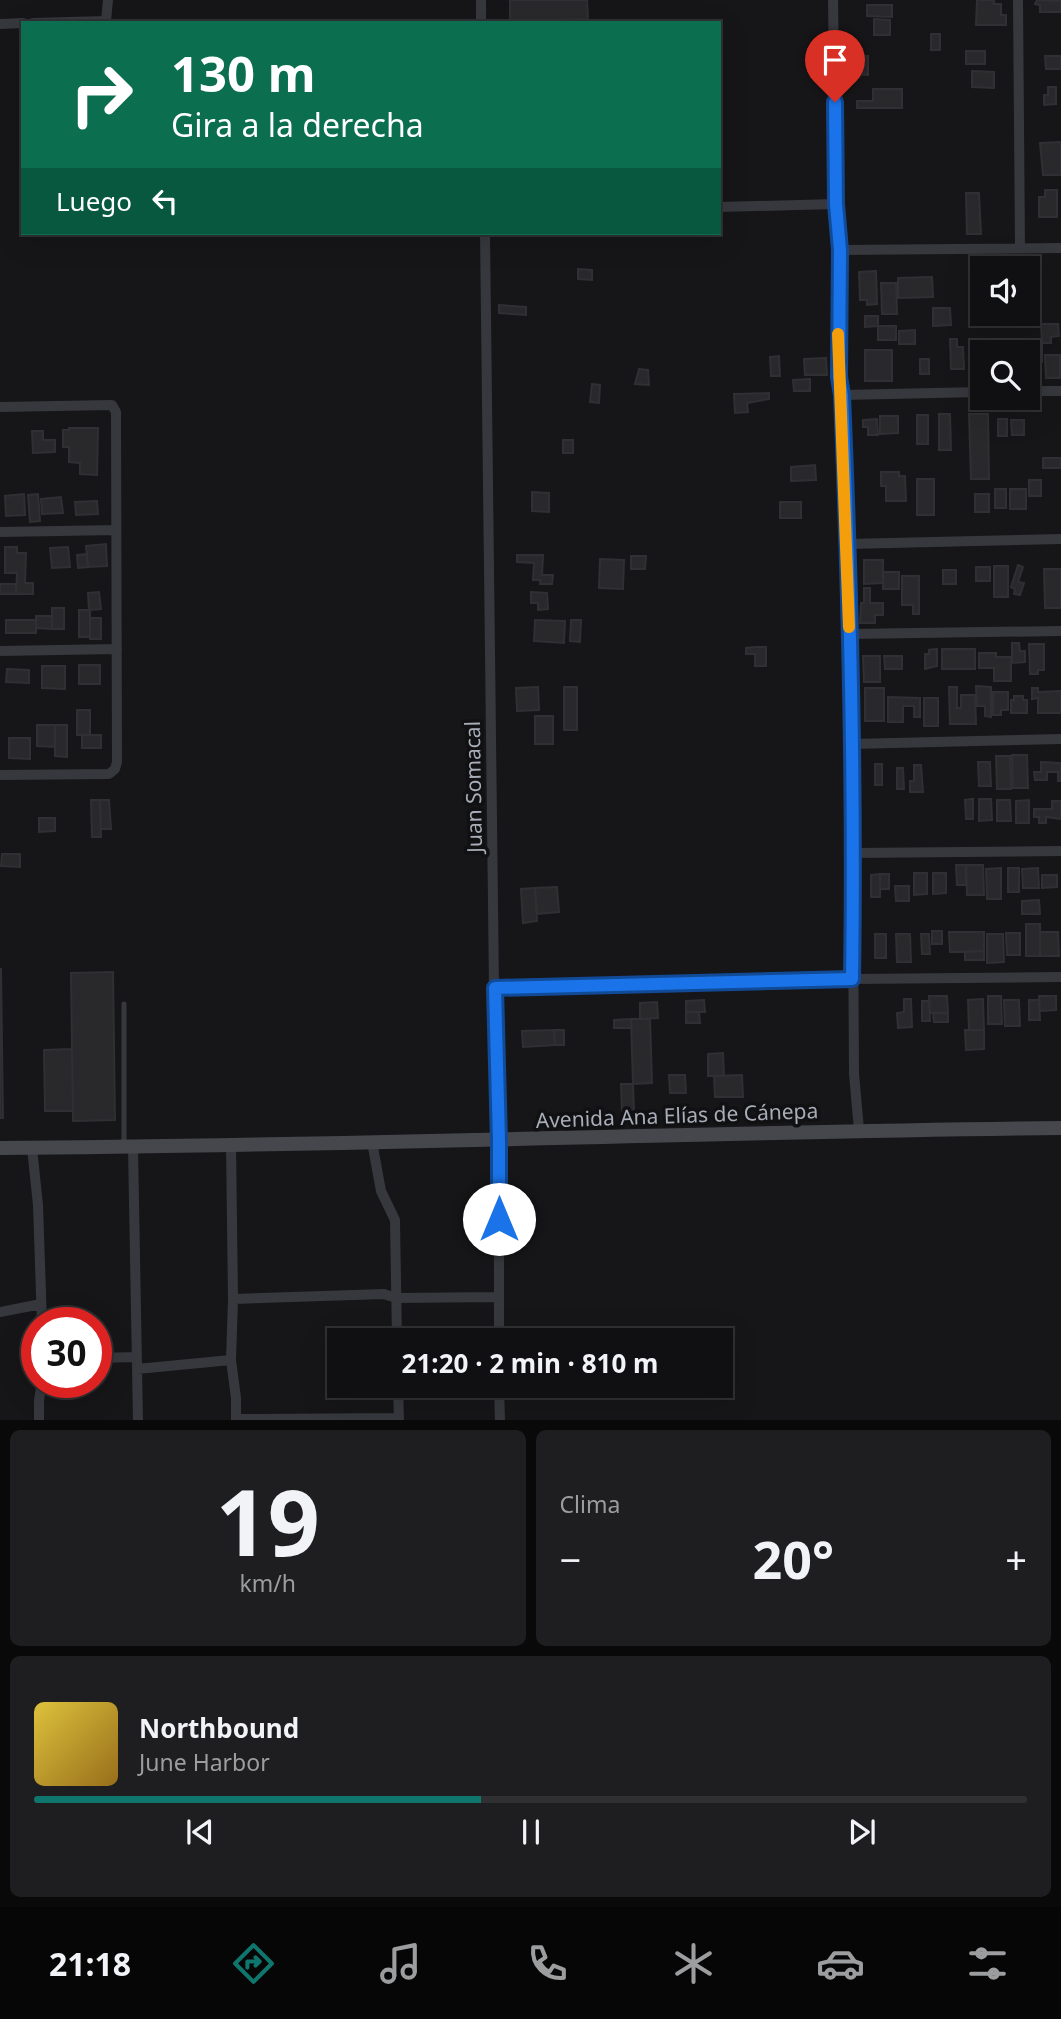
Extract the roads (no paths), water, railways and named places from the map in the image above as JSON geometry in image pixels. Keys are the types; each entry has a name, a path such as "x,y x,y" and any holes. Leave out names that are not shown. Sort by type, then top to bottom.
{"main road":[{"name":"Avenida Ana Elías de Cánepa","path":"0,1148 499,1141 859,1130 1061,1128"}],"street":[{"path":"106,21 108,0"},
{"path":"481,0 481,21"},
{"path":"833,0 836,204 840,250 839,377 848,544 852,744 853,1074 859,1130"},
{"path":"1018,0 1020,248"},
{"path":"0,24 21,23"},
{"path":"721,207 836,204"},
{"name":"Juan Somacal","path":"485,235 499,1141 499,1328"},
{"path":"840,250 1061,248"},
{"path":"1040,391 1061,391"},
{"path":"842,395 970,392"},
{"path":"0,407 112,405 115,408 117,649 115,769 109,774 0,775"},
{"path":"0,532 116,530"},
{"path":"848,544 1061,539"},
{"path":"849,634 1061,631"},
{"path":"0,651 117,649"},
{"path":"852,744 1061,739"},
{"path":"854,853 1061,851"},
{"path":"495,988 1061,977"},
{"path":"372,1142 381,1191 395,1220 397,1328"},
{"path":"231,1144 231,1360 236,1420 399,1419 398,1398"},
{"path":"128,1147 138,1420"},
{"path":"32,1148 38,1205 41,1307"},
{"path":"233,1299 384,1294 396,1298 498,1297"},
{"path":"0,1312 41,1304"},
{"path":"112,1360 137,1363 231,1360"},
{"path":"39,1398 39,1420"},
{"path":"499,1398 500,1420"}],"lane":[{"path":"124,1004 128,1147"}]}
